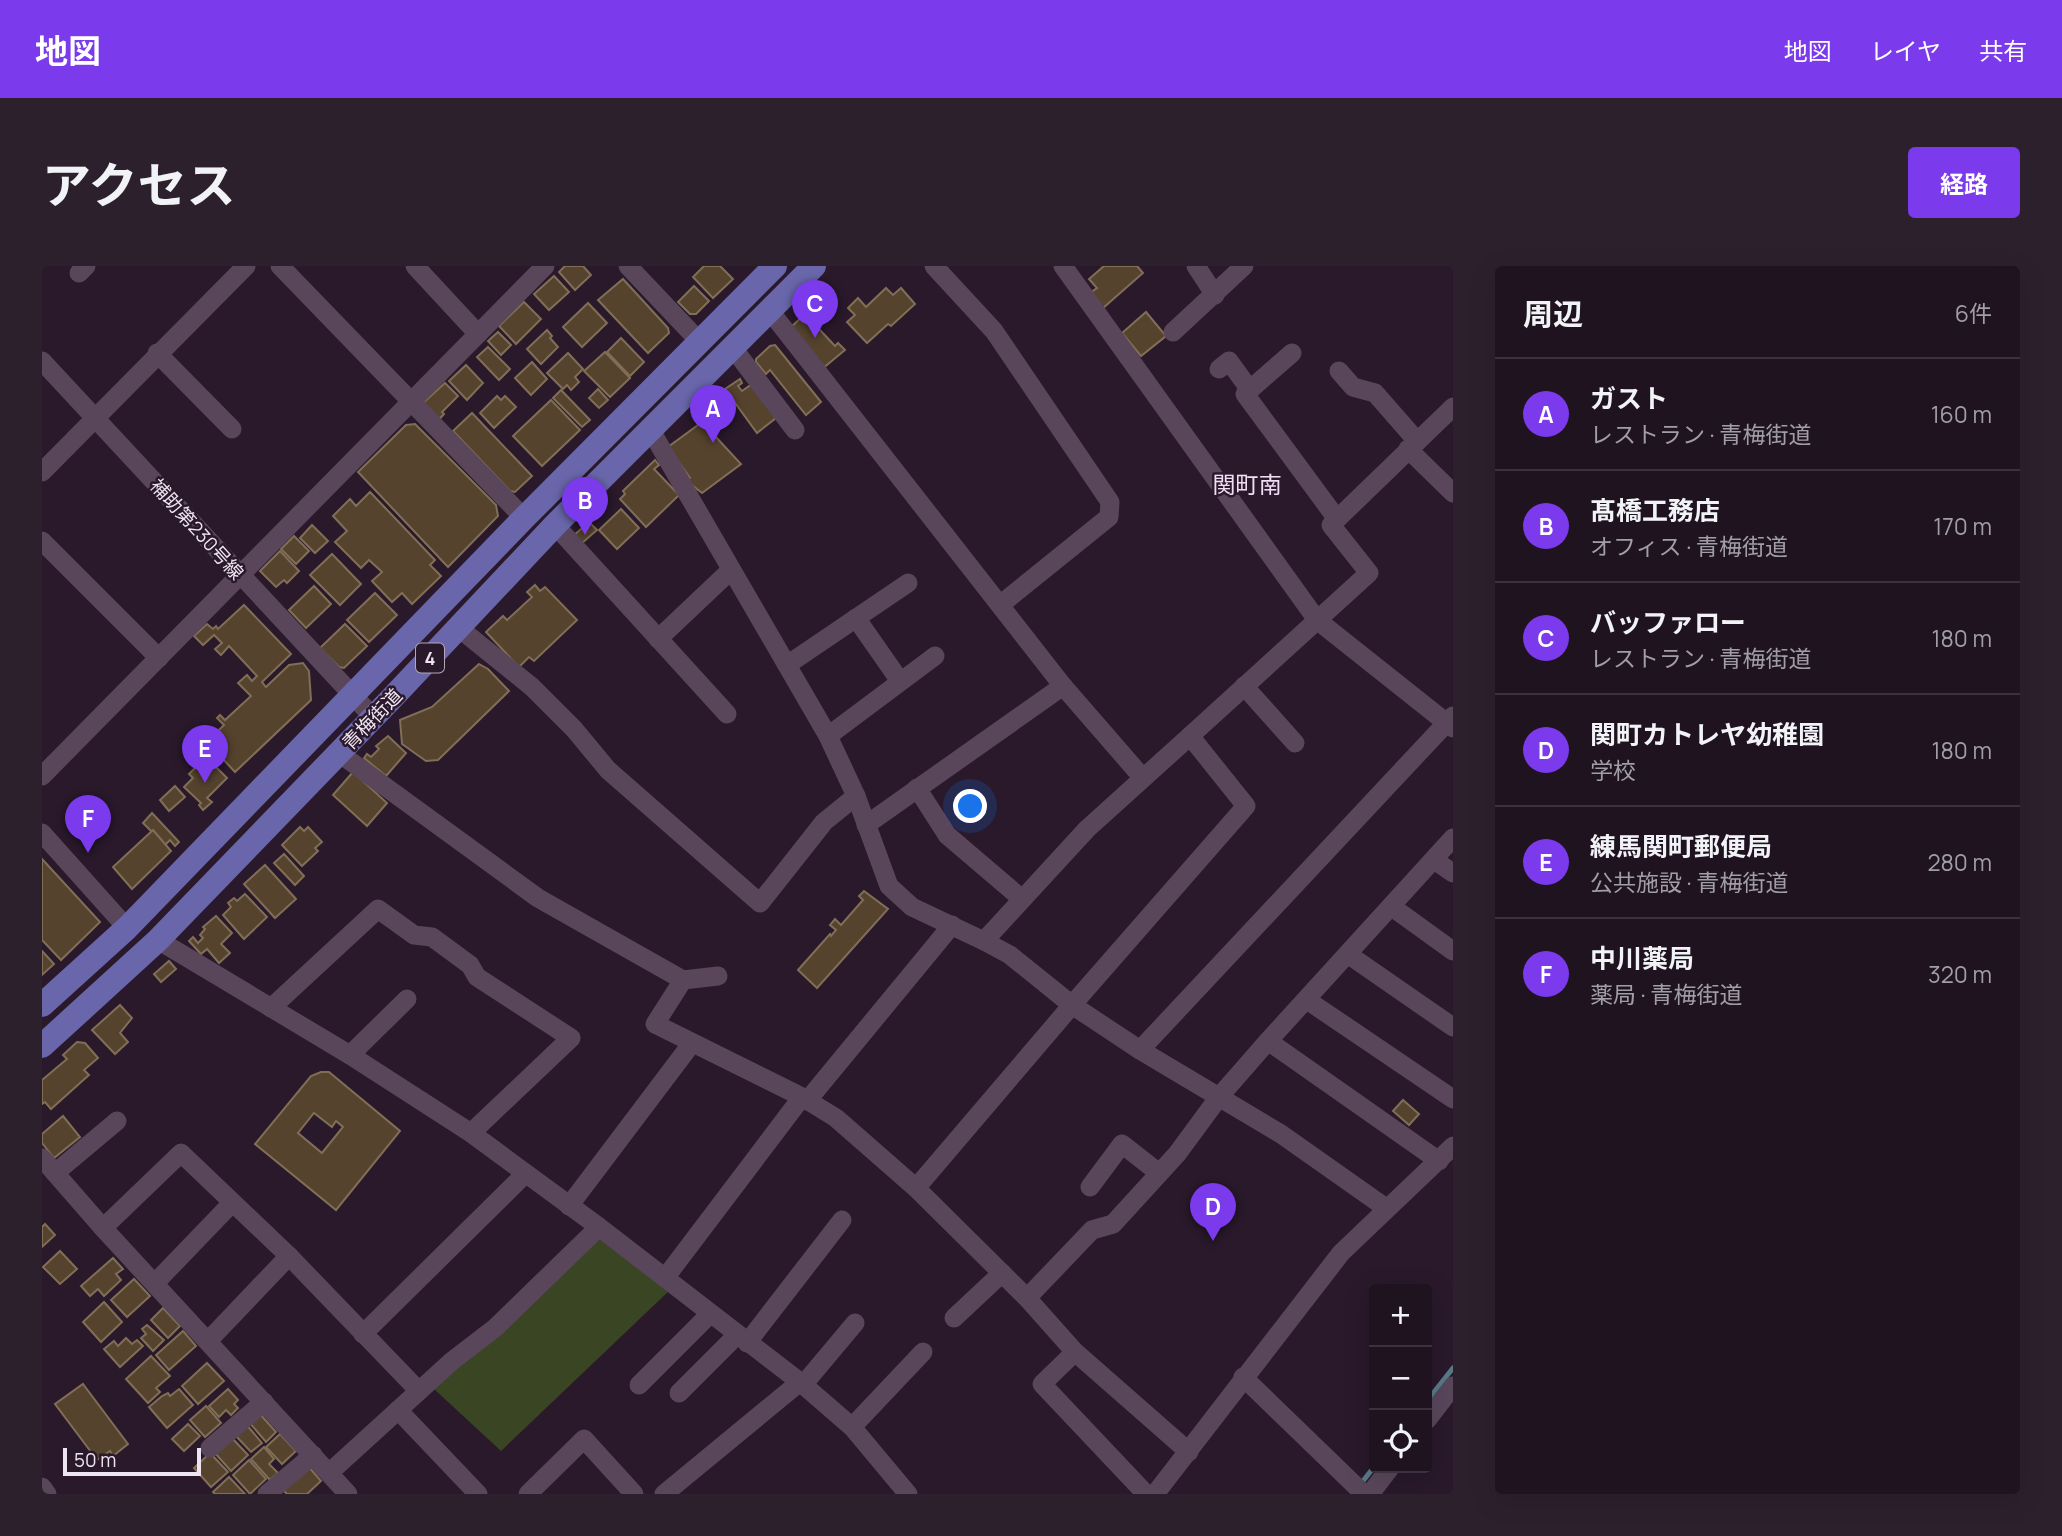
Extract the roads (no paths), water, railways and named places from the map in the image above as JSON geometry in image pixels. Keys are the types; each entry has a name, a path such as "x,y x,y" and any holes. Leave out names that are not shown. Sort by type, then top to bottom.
{"main road":[{"name":"青梅街道","path":"42,1005 127,928 524,518 775,266"},
{"name":"青梅街道","path":"42,1046 158,940 555,525 814,266"}],"street":[{"path":"42,472 246,266"},
{"path":"280,266 524,518"},
{"path":"415,266 478,334"},
{"path":"42,776 545,266"},
{"path":"628,266 700,342"},
{"path":"934,266 993,331 1110,502 1109,517 1000,605"},
{"path":"1063,266 1317,620 1451,722 1140,1049"},
{"path":"1196,266 1214,295"},
{"path":"1173,332 1244,266"},
{"path":"770,312 1063,686 1142,778"},
{"path":"733,348 795,430"},
{"path":"1292,353 1245,394 1337,519"},
{"path":"158,354 232,429"},
{"name":"補助第230号線","path":"42,361 373,717"},
{"path":"1219,369 1229,361 1250,390"},
{"path":"1339,371 1353,387 1375,393 1453,493"},
{"path":"984,941 1087,829 1369,573 1331,525 1453,407"},
{"path":"650,429 828,736 856,796 888,886 912,906 1010,956 1072,1005 1281,1134 1386,1208"},
{"path":"555,525 727,714"},
{"path":"42,541 159,658"},
{"path":"658,639 732,569"},
{"path":"787,665 908,583"},
{"path":"856,618 900,681"},
{"path":"459,628 532,687 574,729 608,770 760,903 824,822 856,796"},
{"path":"828,736 934,656"},
{"path":"866,825 1063,686"},
{"path":"1244,686 1295,743"},
{"path":"916,1188 1246,806 1190,736"},
{"path":"339,753 538,898 683,980 718,976"},
{"path":"917,788 947,835 1022,899"},
{"path":"42,833 127,928"},
{"path":"1027,1298 1092,1230 1113,1224 1177,1154 1219,1097 1268,1041 1453,838"},
{"path":"1434,860 1453,873"},
{"path":"1392,907 1453,951"},
{"path":"271,1008 378,909 414,935 432,937 470,965 477,977 571,1038 471,1133"},
{"path":"665,1278 805,1099 952,925"},
{"path":"158,940 350,1055 471,1133 599,1227 802,1384 852,1427 908,1494"},
{"path":"1349,955 1453,1027"},
{"path":"683,980 655,1024 805,1099 836,1118 916,1188 1027,1298 1075,1352 1189,1452"},
{"path":"350,1055 407,999"},
{"path":"1307,1000 1453,1099"},
{"path":"1155,1494 1341,1253 1386,1208 1449,1153 1268,1041"},
{"path":"569,1206 692,1043"},
{"path":"117,1121 48,1165 348,1494"},
{"path":"1090,1187 1122,1144 1159,1173"},
{"path":"103,1227 181,1153 289,1256 419,1391"},
{"path":"363,1334 525,1174"},
{"path":"155,1283 232,1203"},
{"path":"680,1393 742,1339 842,1220"},
{"path":"329,1473 452,1361 495,1328 599,1227"},
{"path":"208,1341 289,1256"},
{"path":"954,1318 1002,1273"},
{"path":"639,1385 710,1314"},
{"path":"664,1494 802,1384 855,1323"},
{"path":"852,1427 923,1352"},
{"path":"1075,1352 1042,1384 1146,1494"},
{"path":"1244,1377 1364,1494"},
{"path":"1432,1413 1453,1386"},
{"path":"211,1448 264,1402"},
{"path":"398,1410 478,1494"},
{"path":"528,1494 584,1439 634,1494"},
{"path":"267,1494 313,1455"},
{"path":"1370,1494 1386,1473"},
{"path":"42,1487 47,1494"}],"waterway":[{"path":"1432,1395 1453,1368"},
{"path":"1363,1481 1369,1473"}],"place":[{"name":"バッファロー","path":"815,338"},
{"name":"ガスト","path":"713,443"},
{"name":"髙橋工務店","path":"585,535"},
{"name":"練馬関町郵便局","path":"205,783"},
{"name":"中川薬局","path":"88,853"},
{"name":"関町カトレヤ幼稚園","path":"1213,1241"}],"district":[{"name":"関町南","path":"1247,484"}]}
